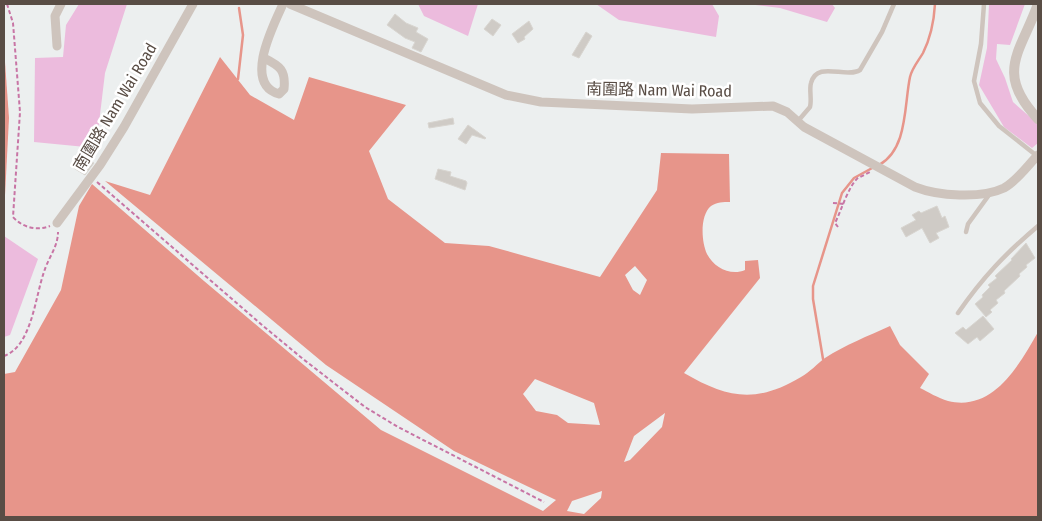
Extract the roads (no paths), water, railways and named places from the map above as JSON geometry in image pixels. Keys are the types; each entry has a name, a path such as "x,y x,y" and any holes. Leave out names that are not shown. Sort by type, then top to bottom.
{"street":[{"path":"57,46 55,16 61,4"},
{"name":"南圍路 Nam Wai Road","path":"57,223 91,177 124,127 193,4"},
{"path":"264,58 270,33 283,4"},
{"name":"南圍路 Nam Wai Road","path":"290,4 506,95 541,102 692,109 773,106 787,112 797,122 875,166 924,191 955,196 992,191 1005,187 1038,156"},
{"path":"1038,4 1016,54 1014,70 1021,97 1038,119"}],"lane":[{"path":"797,122 810,107 810,85 813,78 819,73 827,70 848,74 860,70 882,32 894,4"},
{"path":"984,4 982,44 974,80 980,103 999,126 1038,156"},
{"path":"966,232 968,224 992,191"},
{"path":"958,313 976,286 992,267 1038,226"}],"waterway":[{"path":"879,165 888,158 900,138 910,77 928,41 933,23 935,4"},
{"path":"238,79 243,35 239,8"},
{"path":"823,359 813,299 813,286 842,193 854,178 874,167"}]}
